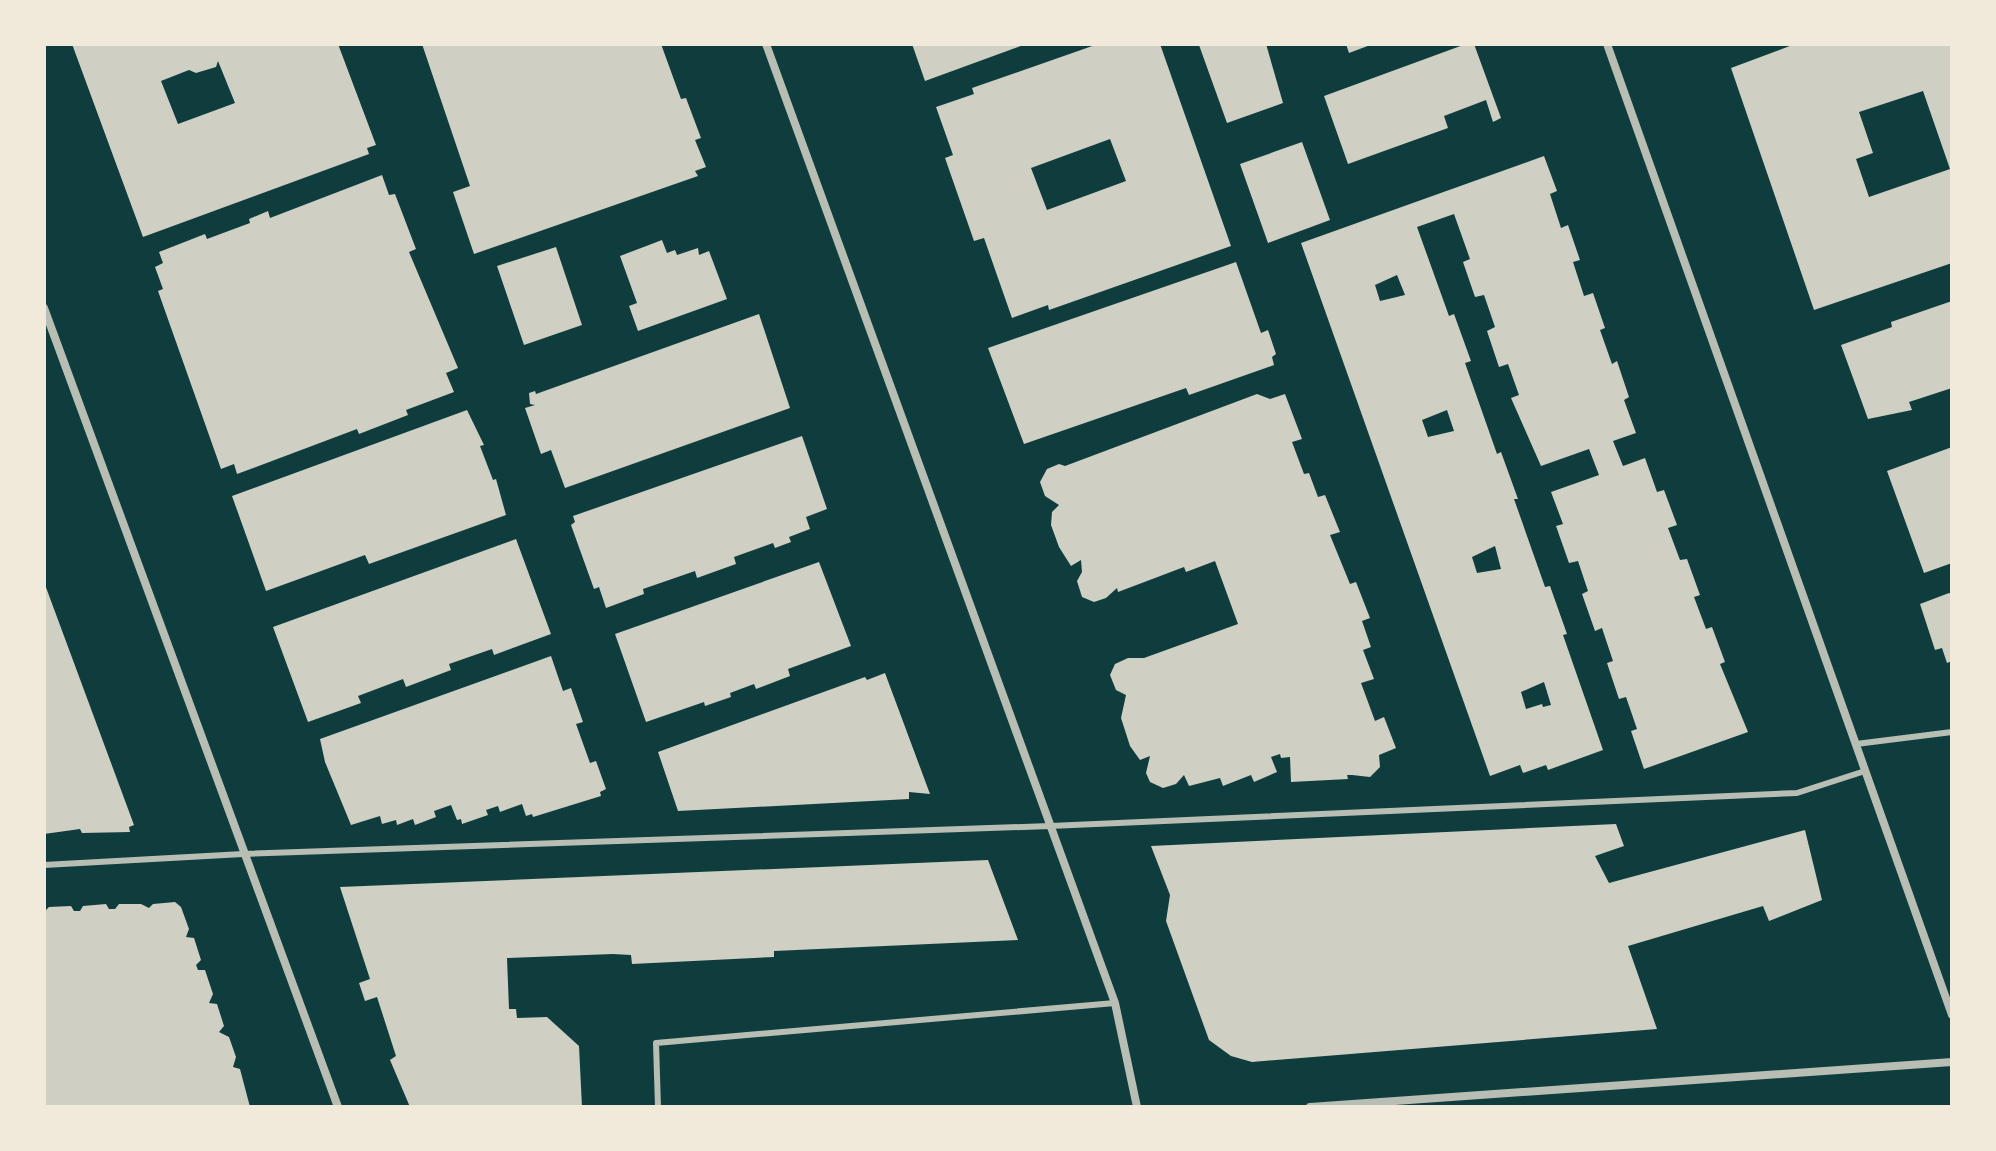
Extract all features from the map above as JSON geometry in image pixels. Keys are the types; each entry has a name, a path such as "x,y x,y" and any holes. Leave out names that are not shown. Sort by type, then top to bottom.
{"street":[{"path":"766,44 1115,1003 1137,1107"},
{"path":"1607,44 1952,1015"},
{"path":"44,308 338,1107"},
{"path":"1310,1107 1952,1062"}],"lane":[{"path":"1856,744 1952,732"},
{"path":"44,865 243,854 1050,826 1797,793 1865,771"},
{"path":"658,1107 656,1043 1115,1003"}],"building":[{"path":"72,44 338,44 376,145 367,148 369,154 143,237","holes":["218,61 235,103 178,124 161,81 189,70 196,73 216,67"]},
{"path":"422,44 661,44 681,99 686,98 701,138 695,140 706,167 695,171 698,176 474,254 453,192 470,186"},
{"path":"912,44 1026,44 925,81"},
{"path":"1098,44 1160,44 1231,246 1049,310 1048,305 1012,318 984,238 974,241 945,158 953,155 936,107 974,94 972,88","holes":["1110,139 1126,181 1047,210 1031,168"]},
{"path":"1266,44 1283,103 1227,123 1199,45"},
{"path":"1346,44 1373,44 1349,53"},
{"path":"1466,44 1474,44 1501,118 1493,122 1486,100 1444,116 1448,128 1348,164 1324,96"},
{"path":"1795,44 1952,44 1952,263 1814,310 1731,68","holes":["1923,91 1950,169 1869,197 1856,159 1873,153 1859,112"]},
{"path":"1302,142 1330,220 1268,243 1240,164"},
{"path":"1544,156 1557,191 1550,194 1561,228 1568,225 1580,260 1573,262 1584,296 1593,293 1605,328 1600,330 1612,364 1617,361 1629,397 1624,400 1636,433 1613,441 1623,466 1645,458 1657,492 1664,490 1677,525 1668,528 1680,560 1687,559 1700,595 1694,597 1706,629 1712,627 1725,662 1720,664 1748,732 1644,769 1631,731 1637,729 1626,697 1619,699 1607,663 1613,661 1602,628 1595,631 1582,594 1588,591 1578,561 1569,563 1556,526 1563,524 1551,492 1599,475 1589,449 1541,466 1511,398 1519,395 1508,364 1499,367 1487,331 1495,327 1484,295 1475,297 1463,262 1470,259 1454,214 1417,227 1449,316 1454,314 1471,361 1465,363 1497,454 1501,452 1518,499 1514,499 1545,587 1550,586 1567,634 1563,635 1603,750 1548,770 1546,765 1523,773 1520,765 1490,776 1301,243","holes":["1397,275 1405,295 1380,301 1375,285","1447,410 1454,431 1428,437 1422,420","1495,546 1501,569 1477,573 1472,557","1544,682 1551,705 1543,707 1542,704 1526,709 1521,692"]},
{"path":"382,175 389,195 395,194 416,249 409,252 458,368 446,373 454,392 406,410 408,415 359,434 357,429 237,474 234,464 221,469 158,291 163,289 155,267 163,263 159,252 205,234 207,239 250,223 249,219 268,211 270,218"},
{"path":"662,240 667,253 675,250 677,255 698,248 699,255 709,251 727,299 638,331 629,306 637,303 620,256"},
{"path":"556,247 582,325 524,345 497,266"},
{"path":"1236,262 1261,333 1268,330 1276,354 1272,357 1274,365 1189,395 1186,388 1024,444 988,348"},
{"path":"1952,301 1952,388 1909,402 1912,410 1868,419 1841,345 1892,327 1891,322"},
{"path":"759,314 790,408 565,488 551,450 541,454 525,408 535,405 530,404 529,393 535,391 536,394"},
{"path":"1257,394 1270,399 1285,394 1302,439 1292,442 1304,474 1309,473 1318,497 1325,495 1340,532 1330,535 1350,584 1356,582 1370,618 1362,621 1371,647 1363,650 1374,679 1361,683 1375,721 1384,717 1396,748 1379,755 1380,767 1370,777 1347,775 1348,779 1291,782 1290,757 1281,758 1280,754 1271,757 1277,772 1254,782 1251,775 1223,786 1220,778 1189,786 1184,775 1176,784 1163,788 1150,782 1146,773 1150,756 1140,760 1130,746 1121,718 1126,695 1116,690 1110,675 1115,664 1128,658 1144,658 1238,624 1215,561 1186,572 1184,567 1118,592 1117,588 1106,598 1094,602 1082,597 1077,581 1082,572 1081,560 1071,566 1059,547 1051,525 1052,512 1059,505 1045,496 1040,482 1047,469 1059,464 1065,466"},
{"path":"467,410 484,445 480,446 493,480 496,479 506,515 369,564 365,555 266,591 232,496"},
{"path":"802,436 827,509 806,517 810,529 789,537 791,542 775,548 773,543 734,557 736,564 697,578 695,571 643,589 644,594 606,608 599,587 594,589 571,525 575,522 573,516"},
{"path":"1952,447 1952,563 1924,573 1887,471"},
{"path":"516,539 551,634 494,655 492,649 449,664 451,670 406,687 403,679 358,696 361,703 308,722 273,627"},
{"path":"819,562 851,646 788,669 790,676 756,689 754,684 730,693 731,697 705,706 704,702 646,722 615,634"},
{"path":"44,582 134,825 129,827 130,832 82,833 80,829 44,834"},
{"path":"1952,594 1952,661 1947,663 1942,648 1935,650 1920,604"},
{"path":"551,656 563,691 571,688 583,722 576,724 590,763 596,761 606,789 600,792 601,796 533,817 532,814 526,816 522,804 500,812 498,806 486,810 488,815 462,824 451,805 434,811 436,817 415,825 413,819 397,825 396,820 382,824 380,816 351,825 325,762 320,739"},
{"path":"885,673 930,794 909,792 909,799 678,811 658,752 865,677 867,680"},
{"path":"1616,824 1624,846 1595,856 1609,883 1805,830 1822,900 1769,921 1763,906 1628,946 1657,1029 1252,1062 1231,1056 1209,1040 1166,921 1170,895 1151,846"},
{"path":"988,860 1018,940 774,951 774,957 632,964 631,955 613,954 507,958 509,1009 516,1009 517,1018 547,1017 579,1046 582,1107 410,1107 390,1060 396,1056 377,997 365,1001 359,983 370,979 340,887"},
{"path":"175,902 181,907 189,929 186,937 194,938 201,960 196,965 198,970 205,970 213,994 209,1003 217,1004 224,1026 219,1032 229,1037 236,1057 233,1067 240,1069 250,1107 44,1107 44,912 49,907 71,906 74,911 80,911 83,906 106,904 109,909 115,909 119,904 141,904 149,908 153,904"}]}
